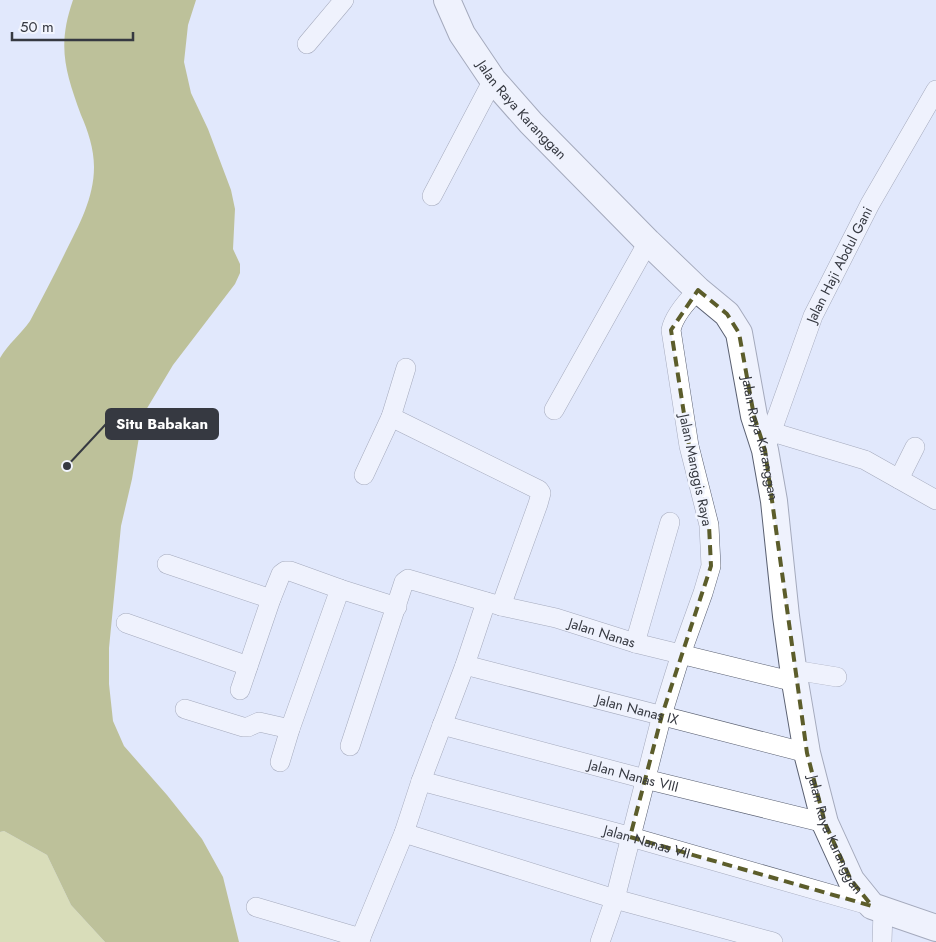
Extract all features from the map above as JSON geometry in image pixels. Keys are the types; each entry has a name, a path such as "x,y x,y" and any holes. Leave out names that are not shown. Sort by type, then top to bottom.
{"street":[{"path":"307,44 344,0"},
{"name":"Jalan Raya Karanggan","path":"446,0 462,34 493,80 531,123 648,242 698,290 727,314 739,334 754,416 768,441 794,676 808,753 825,824 851,880 878,909"},
{"path":"432,196 493,80"},
{"name":"Jalan Haji Abdul Gani","path":"768,441 813,316 870,204 936,90"},
{"path":"554,410 648,242"},
{"name":"Jalan Manggis Raya","path":"600,942 615,899 662,715 711,566 709,525 689,446 671,330 672,324 689,299 698,290"},
{"path":"364,475 391,417 406,368"},
{"path":"256,906 360,940 404,833 421,781 465,665 538,504 541,493 539,490 391,417"},
{"path":"768,441 865,460 936,500"},
{"path":"899,479 915,447"},
{"path":"635,643 669,531 670,522"},
{"path":"167,564 271,599"},
{"path":"240,690 271,599 281,574 285,571 290,571 397,607 350,746"},
{"name":"Jalan Nanas","path":"397,607 404,582 408,579 494,604 556,618 635,643 681,654 794,676 837,677"},
{"path":"280,762 340,589"},
{"path":"126,623 248,666"},
{"name":"Jalan Nanas IX","path":"465,665 808,753"},
{"path":"185,709 243,727 259,722 290,729"},
{"name":"Jalan Nanas VIII","path":"442,725 825,824"},
{"name":"Jalan Nanas VII","path":"421,781 878,909"},
{"path":"404,833 615,899 773,942"},
{"path":"882,942 878,909 935,923"}],"highlighted area":[{"path":"698,290 727,314 739,333 754,416 765,450 807,753 825,823 851,880 872,906 630,837 662,715 711,566 709,525 689,446 671,330"}],"shaded area":[{"path":"73,0 196,0 188,25 184,62 191,93 208,129 231,190 235,209 233,249 240,264 240,273 235,284 173,365 146,410 140,431 132,479 121,526 109,648 109,684 113,721 124,746 202,839 223,877 239,942 105,942 71,905 47,855 4,831 0,832 0,358 30,321 57,270 89,200 94,167 92,147 71,85 65,58 65,31"},
{"path":"4,831 47,855 71,905 105,942 0,942 0,832"}],"place":[{"name":"Situ Babakan","path":"67,466"}]}
